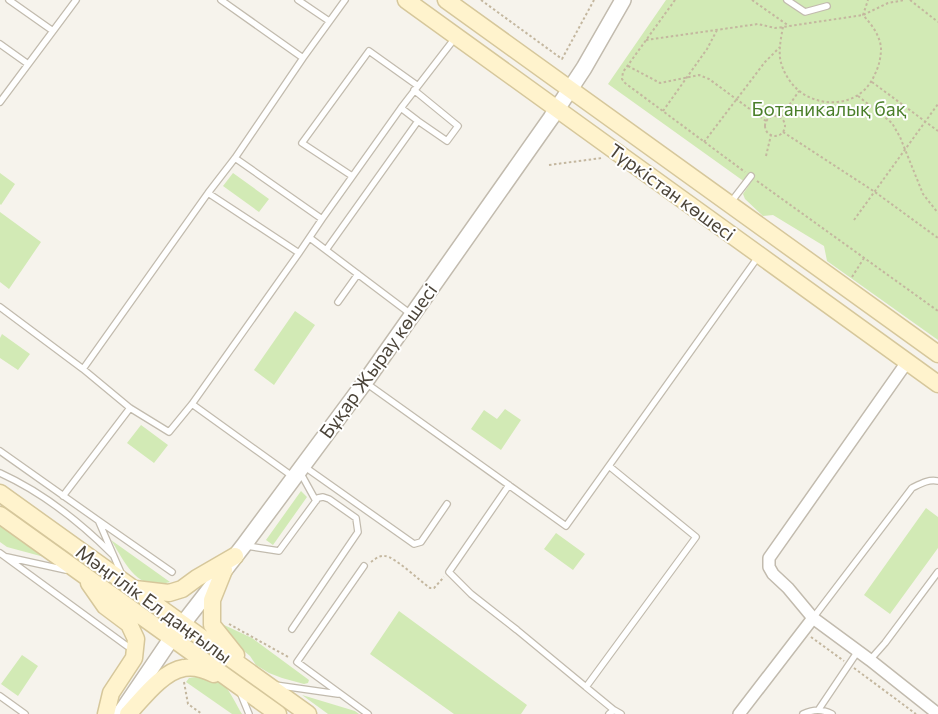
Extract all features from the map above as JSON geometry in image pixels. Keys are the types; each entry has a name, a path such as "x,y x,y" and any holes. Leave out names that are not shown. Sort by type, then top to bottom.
{"main road":[{"name":"Түркістан көшесі","path":"406,0 938,384"},
{"name":"Түркістан көшесі","path":"446,0 938,354"},
{"name":"Мәңгілік Ел даңғылы","path":"0,493 308,714"},
{"name":"Мәңгілік Ел даңғылы","path":"0,515 278,714"},
{"path":"130,586 169,593 182,589 239,551"},
{"path":"224,570 212,600 212,626 260,680"},
{"path":"82,574 105,606 129,624 136,639 134,658 111,693 106,714"},
{"path":"128,714 170,673 185,667 204,669 237,685"}],"street":[{"name":"Бұқар Жырау көшесі","path":"120,714 182,624 365,382 557,110 584,68 623,0"},
{"path":"907,362 769,558 769,566 773,574 788,588 813,618 938,714"},
{"path":"739,714 813,618"}],"lane":[{"path":"9,0 53,31"},
{"path":"0,102 76,0"},
{"path":"220,0 302,58"},
{"path":"298,0 329,21"},
{"path":"83,369 235,158 302,58 345,0"},
{"path":"787,0 805,12 828,6"},
{"path":"0,307 83,369 130,408 169,432 192,404 401,108 457,37"},
{"path":"0,44 28,64"},
{"path":"352,176 302,143 369,51 416,88 458,126 447,141 401,108"},
{"path":"326,250 418,121"},
{"path":"235,158 322,219"},
{"path":"729,204 750,176"},
{"path":"208,193 299,253"},
{"path":"310,238 412,314"},
{"path":"365,382 566,526 759,255"},
{"path":"338,302 358,274"},
{"path":"192,404 414,544 421,542 447,504"},
{"path":"63,496 130,408"},
{"path":"0,451 172,572"},
{"path":"586,687 696,537 608,466"},
{"path":"298,471 316,501"},
{"path":"0,473 19,482 54,505 96,537 113,555"},
{"path":"813,618 912,488 922,482 938,481"},
{"path":"509,485 449,572 471,594 586,687 611,712 621,714"},
{"path":"239,551 279,551 318,498 329,499 356,518 358,532 292,629"},
{"path":"98,521 113,555 130,586"},
{"path":"2,555 82,574"},
{"path":"2,555 128,646"},
{"path":"364,566 297,662 368,714"},
{"path":"870,660 938,572"},
{"path":"819,709 858,651"},
{"path":"260,680 340,694"},
{"path":"237,685 249,714"},
{"path":"0,696 25,714"},
{"path":"804,714 819,709 832,714"}],"path":[{"path":"481,0 562,59 594,0"},
{"path":"674,0 623,72 622,79 625,84 938,311"},
{"path":"752,0 789,26"},
{"path":"863,15 868,0"},
{"path":"646,40 758,24 775,28 863,15 888,3 905,0"},
{"path":"910,0 938,22"},
{"path":"783,27 780,58 791,83 799,91 812,99 830,102 847,100 863,92 872,82 880,62 881,46 874,30 863,15"},
{"path":"662,111 707,49 717,30"},
{"path":"704,142 765,62 780,47"},
{"path":"628,66 660,83 699,75 709,79 766,121"},
{"path":"872,82 938,131"},
{"path":"781,117 799,91"},
{"path":"857,95 892,123 905,149 923,194 938,213"},
{"path":"854,220 938,104"},
{"path":"774,115 781,117 785,122 785,129 778,136 771,135 766,130 766,121 774,115"},
{"path":"783,132 875,192 938,238"},
{"path":"766,156 771,135"},
{"path":"549,165 605,158"},
{"path":"851,278 864,258"},
{"path":"364,566 376,558 387,556 430,588 434,588 449,572"},
{"path":"230,624 297,662"},
{"path":"803,631 916,714"},
{"path":"184,682 188,704 202,714"}],"green space":[{"name":"Ботаникалық бақ","path":"666,0 938,0 938,340 827,261 824,246 773,215 763,216 745,199 743,194 749,185 608,84"},
{"path":"0,173 15,184 1,205 0,204"},
{"path":"233,173 269,199 259,212 223,186"},
{"path":"0,212 41,242 9,289 0,282"},
{"path":"295,311 315,325 274,385 254,370"},
{"path":"2,334 30,354 18,370 0,358 0,338"},
{"path":"505,409 521,420 501,450 471,429 484,410 497,419"},
{"path":"141,425 168,445 154,463 127,443"},
{"path":"301,491 307,497 273,545 266,540"},
{"path":"926,508 938,517 938,548 890,614 864,595"},
{"path":"0,519 59,561 7,547 0,542"},
{"path":"556,533 585,554 573,570 544,549"},
{"path":"111,540 170,582 158,584 142,580 124,562"},
{"path":"399,611 527,705 521,714 454,714 370,654"},
{"path":"224,625 252,638 309,680 308,683 304,684 282,678 256,665 222,626"},
{"path":"22,655 38,666 18,696 1,684"},
{"path":"189,678 211,678 223,683 242,714 232,714 186,682"},
{"path":"302,695 355,711 359,714 328,714"}]}
